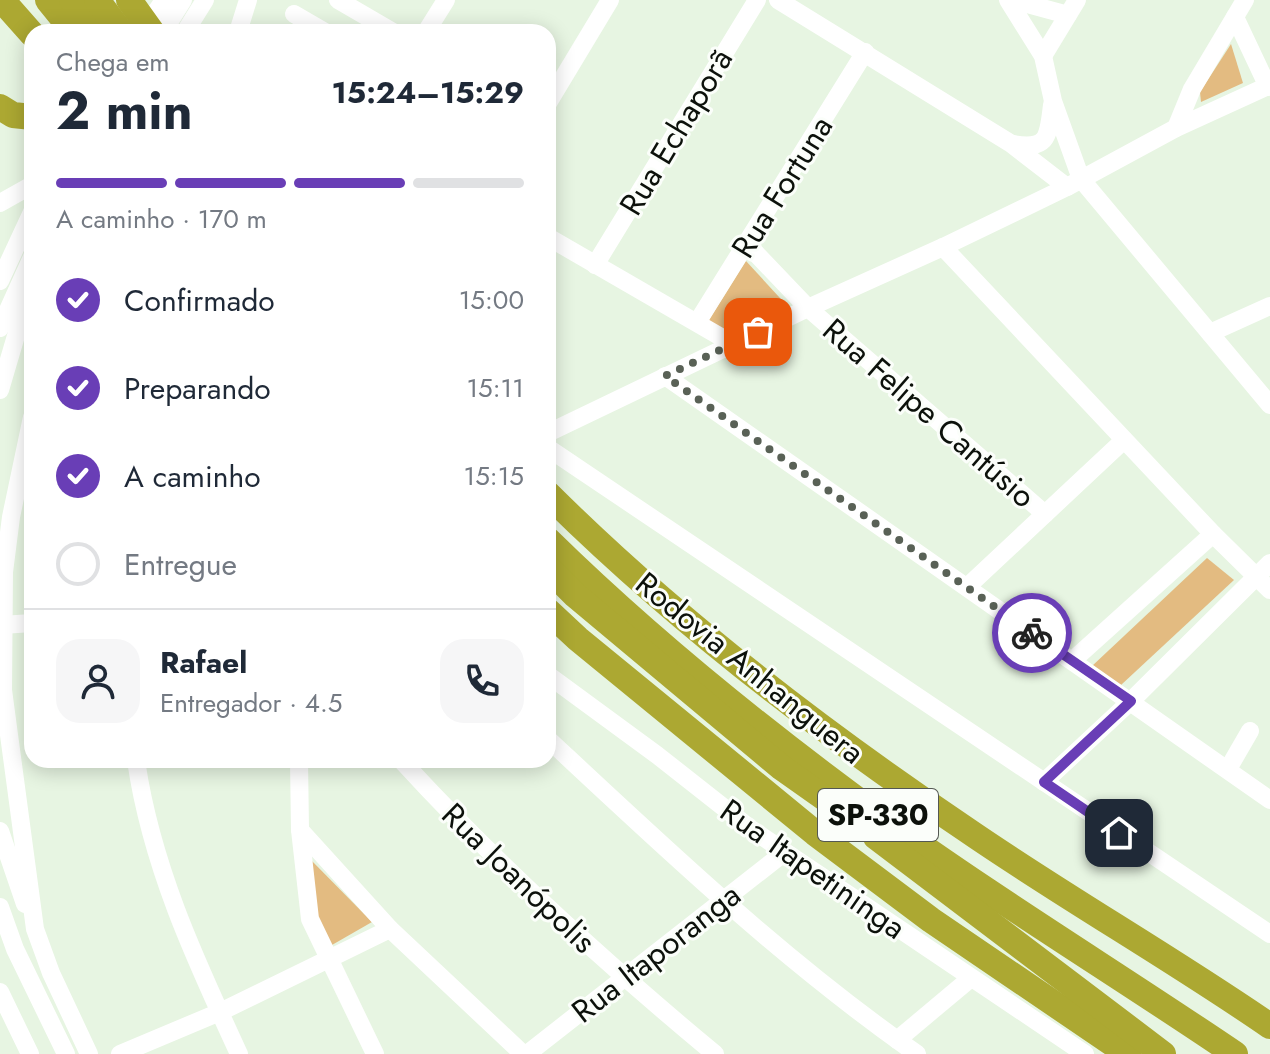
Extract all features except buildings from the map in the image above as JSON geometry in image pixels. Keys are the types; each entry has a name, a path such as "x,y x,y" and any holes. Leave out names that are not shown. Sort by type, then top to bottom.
{"highway":[{"path":"2,0 24,25"},
{"path":"48,0 86,24"},
{"path":"72,0 91,24"},
{"path":"129,0 146,24"},
{"path":"97,24 98,1"},
{"path":"0,107 13,115 24,116"},
{"path":"556,502 610,555 709,638 842,741 965,829 1270,1026"},
{"name":"Rodovia Anhanguera","path":"556,548 707,681 879,815 1235,1054"},
{"name":"Rodovia Anhanguera","path":"556,576 782,768 851,818 1203,1054"},
{"path":"556,618 815,833 931,920 1128,1054"},
{"path":"851,818 1163,1054"}],"street":[{"path":"148,24 164,0"},
{"path":"168,24 183,0"},
{"path":"190,24 205,0"},
{"path":"240,24 248,0"},
{"path":"338,0 379,24"},
{"path":"431,24 446,0"},
{"path":"556,90 610,0"},
{"name":"Rua Echaporã","path":"595,265 757,0"},
{"path":"778,0 1010,143 1041,167 1074,183 1210,333 1270,405"},
{"path":"1011,0 1072,8 1043,56"},
{"path":"1011,0 1043,56 1053,101 1070,150 1074,183"},
{"path":"1176,128 1192,89 1245,0"},
{"path":"294,14 311,24"},
{"path":"556,429 943,247 1074,183 1176,128 1269,86 1235,17"},
{"name":"Rua Fortuna","path":"698,321 865,52"},
{"path":"1041,167 1043,142 1050,130 1053,101"},
{"path":"1010,143 1033,146 1043,142 1060,144 1070,150"},
{"path":"0,203 24,190"},
{"path":"0,281 24,229"},
{"path":"556,242 698,321 733,344"},
{"name":"Rua Felipe Cantúsio","path":"747,244 808,308 1045,514"},
{"path":"943,247 1213,534 1263,569 1270,590"},
{"path":"0,328 24,275"},
{"path":"1210,333 1270,306"},
{"path":"0,390 24,314"},
{"path":"665,376 1270,800"},
{"path":"967,587 1124,440"},
{"path":"556,453 1270,934"},
{"path":"24,455 4,572 3,690 35,929"},
{"path":"1072,661 1213,534"},
{"path":"1044,782 1131,701 1263,569"},
{"path":"2,625 24,624"},
{"name":"Rua Itapetininga","path":"556,681 785,852 1085,1054"},
{"path":"1228,769 1250,731"},
{"path":"556,746 723,902 834,994 917,1054"},
{"path":"137,768 155,852 191,953 239,1054"},
{"path":"299,768 300,830 310,919 375,1054"},
{"name":"Rua Joanópolis","path":"408,768 490,855 624,979 715,1054"},
{"path":"300,830 390,929 525,1054"},
{"path":"0,831 51,973 89,1054"},
{"name":"Rua Itaporanga","path":"525,1054 785,852"},
{"path":"0,907 15,949 66,1054"},
{"path":"120,1054 220,1012 390,929"},
{"path":"897,1040 971,978"},
{"path":"0,992 30,1054"}],"shaded area":[{"path":"1231,44 1243,83 1201,102 1200,92"},
{"path":"746,261 791,310 734,338 707,323"},
{"path":"1207,558 1234,580 1121,685 1091,667"},
{"path":"310,859 372,922 325,949 314,898"}],"way so far":[{"path":"758,332 665,376 1032,633"}],"route":[{"path":"1032,633 1131,701 1044,782 1119,833"}]}
